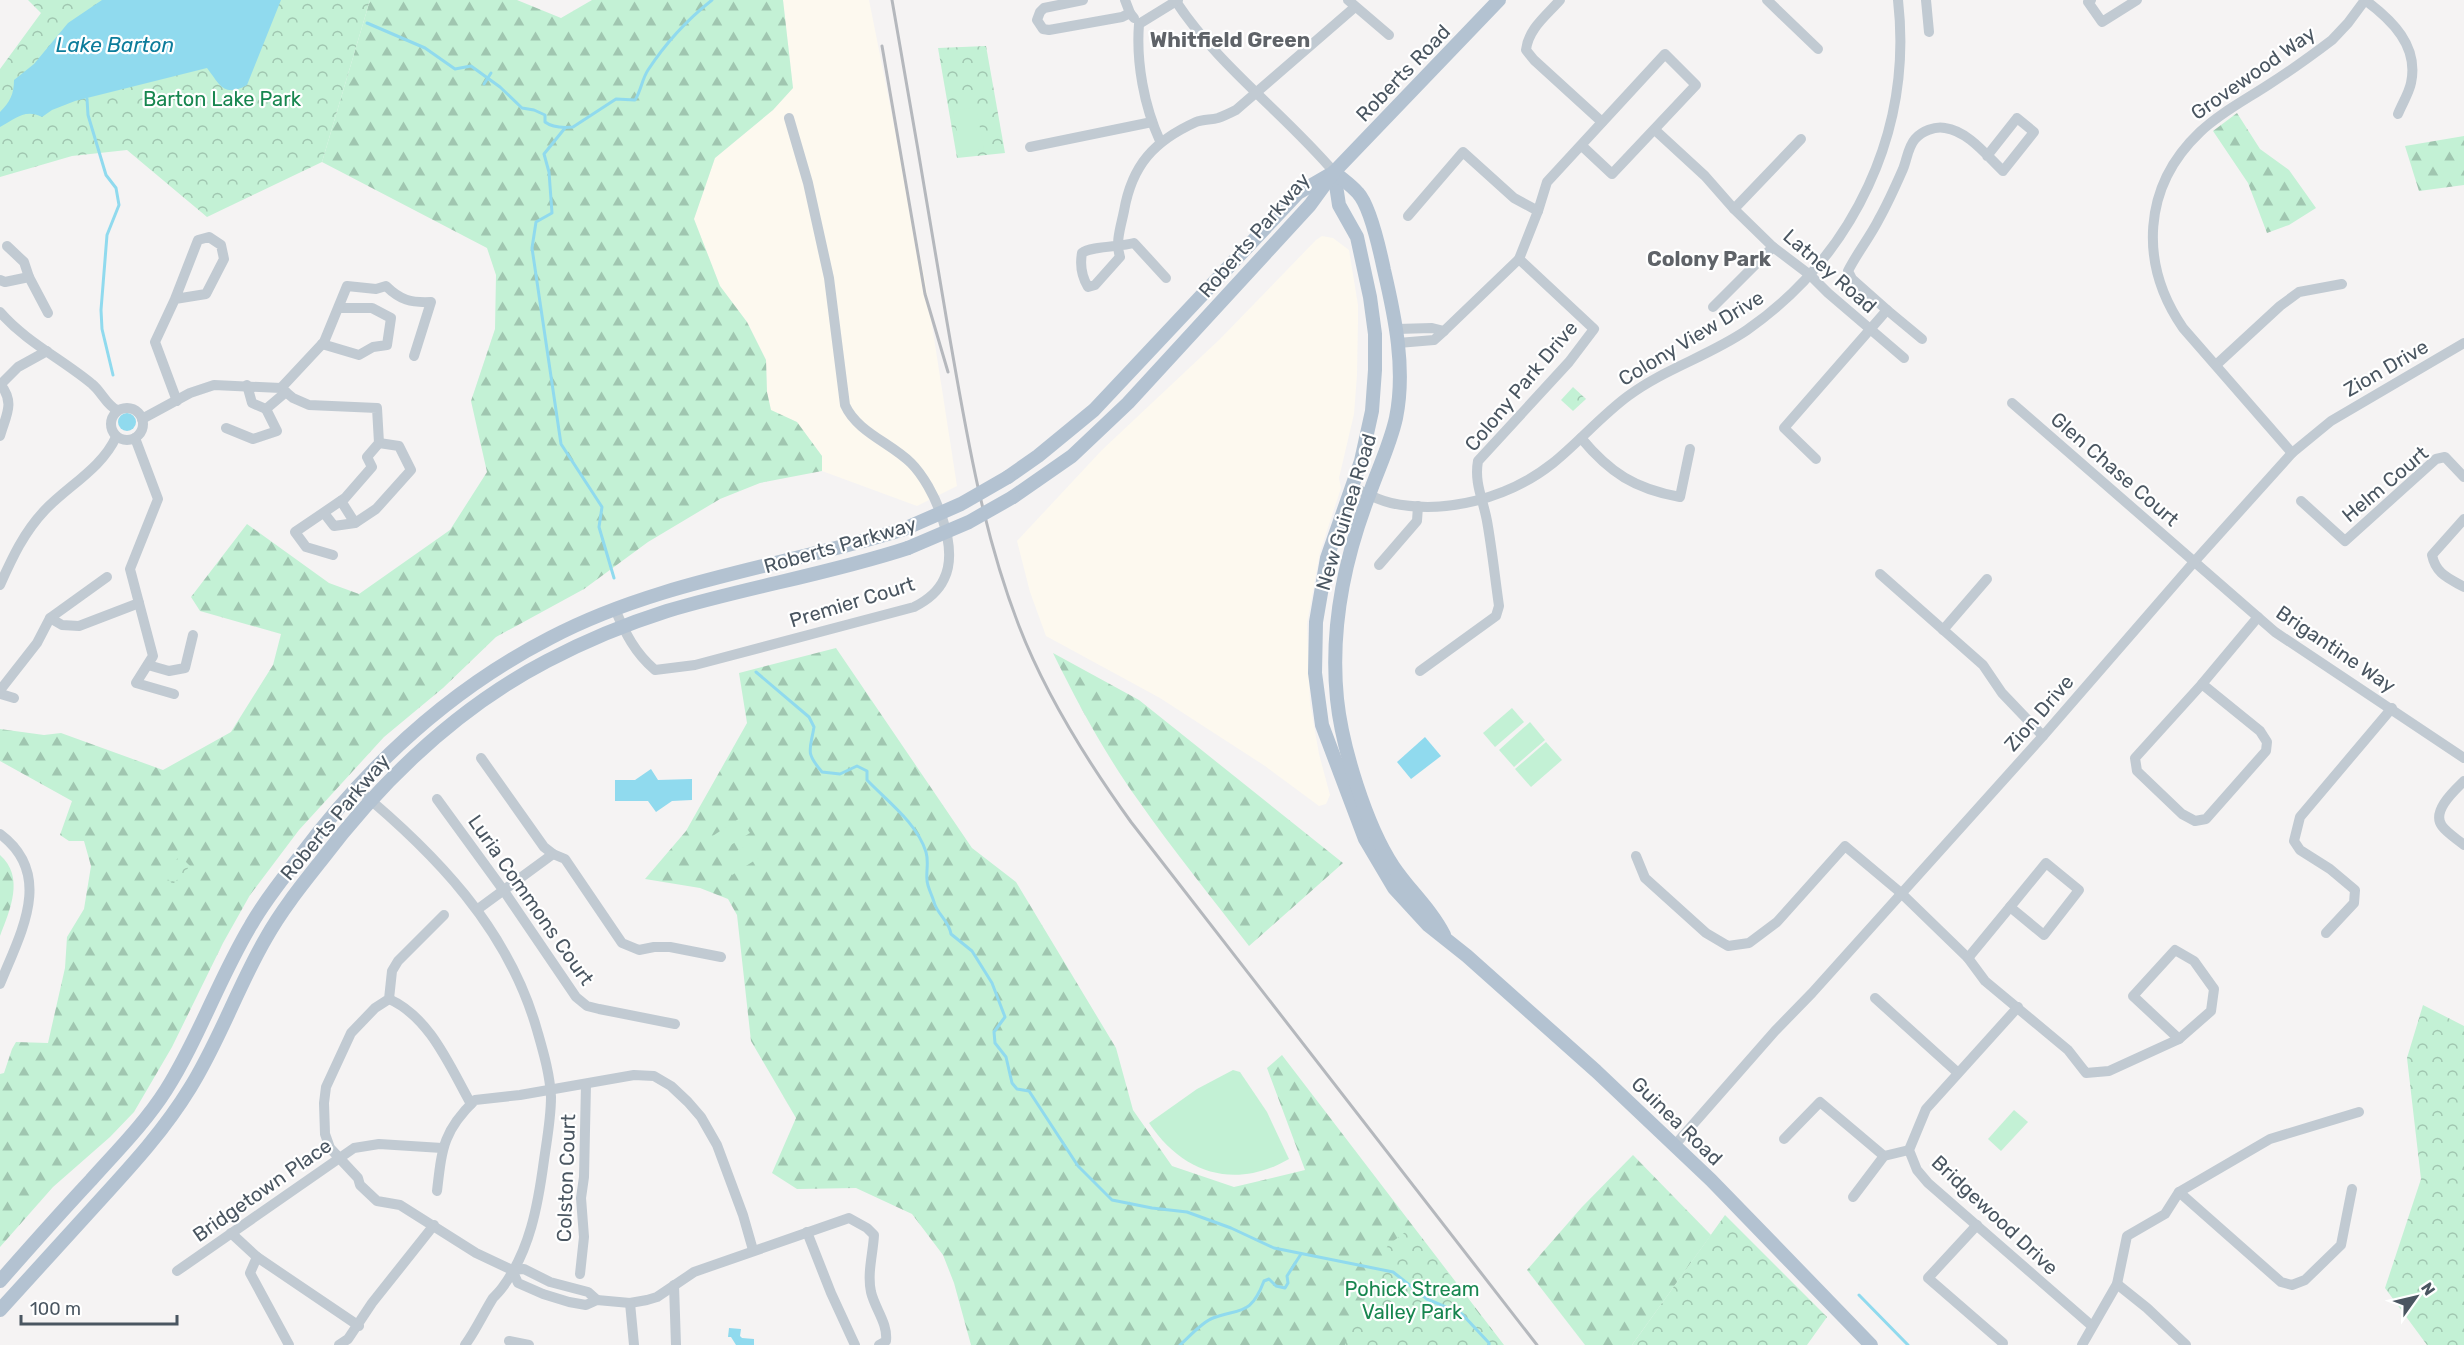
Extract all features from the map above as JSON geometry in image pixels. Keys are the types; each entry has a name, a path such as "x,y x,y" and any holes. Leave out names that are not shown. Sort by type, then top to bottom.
{"main road":[{"name":"Roberts Road","path":"1334,172 1499,0"},
{"name":"New Guinea Road","path":"1334,172 1359,194 1365,208 1381,253 1398,336 1399,371 1396,417 1347,563 1339,601 1335,652 1337,700 1347,749 1362,796 1399,885"},
{"name":"New Guinea Road","path":"1334,172 1339,205 1356,237 1370,297 1375,334 1375,370 1372,411 1361,460 1327,558 1320,595 1314,649 1317,699 1328,743 1353,811 1373,855 1399,885 1436,919 1444,936"},
{"name":"Roberts Parkway","path":"0,1281 117,1152 164,1093 185,1059 233,956 252,923 320,829 355,787 411,732 480,679 552,637 615,609 670,591 853,545 904,529 961,504 1008,477 1065,435 1094,410 1298,193 1334,172"},
{"name":"Roberts Parkway","path":"0,1310 170,1119 191,1087 268,935 300,888 370,799 399,769 466,712 546,662 622,628 668,611 860,563 908,548 969,522 1013,497 1072,456 1128,403 1310,205 1334,172"},
{"name":"Guinea Road","path":"1444,936 1541,1020 1674,1146 1756,1226 1871,1345"}],"street":[{"path":"1083,0 1044,8 1038,20 1043,29 1049,30 1122,17 1130,13"},
{"path":"1125,0 1130,13 1139,24 1137,43 1152,122 1160,141"},
{"path":"1560,0 1533,30 1527,40 1526,50 1602,122"},
{"path":"1767,0 1818,49"},
{"name":"Colony View Drive","path":"1353,487 1390,502 1418,506 1441,506 1482,500 1534,476 1553,463 1600,418 1629,395 1662,374 1716,348 1776,308 1810,276 1846,229 1870,185 1887,139 1897,88 1900,36 1898,0"},
{"path":"1926,0 1929,32"},
{"path":"2091,0 2088,2 2103,22 2137,0"},
{"path":"2365,0 2392,21 2408,48 2412,71 2411,84 2398,114"},
{"name":"Grovewood Way","path":"2292,453 2178,321 2165,299 2159,282 2153,247 2153,228 2161,192 2178,158 2201,131 2332,40 2365,0"},
{"path":"1139,24 1176,1"},
{"name":"New Guinea Road","path":"1176,1 1194,29 1217,55 1334,172"},
{"path":"1166,278 1134,243 1117,247 1125,201 1133,179 1145,158 1160,141 1198,121 1218,118 1236,110 1351,3 1389,35"},
{"path":"1398,336 1434,340 1519,259 1547,182 1602,122 1665,54 1696,85 1612,174 1581,145"},
{"name":"Premier Court","path":"615,609 622,628 642,659 655,670 669,669 914,607 932,596 944,579 948,564 948,543 939,508 926,483 904,456 854,419 845,405 829,278 808,183 789,118"},
{"path":"1922,339 1852,279 1848,271 1878,220 1915,138 1927,130 1942,127 1953,129 2003,171 2034,132 2017,118 1987,156"},
{"path":"1029,147 1152,122"},
{"name":"Latney Road","path":"1655,130 1705,176 1734,209 1773,247 1904,358"},
{"path":"1734,209 1801,139"},
{"path":"1408,216 1463,152 1514,198 1538,211"},
{"path":"176,299 206,294 224,259 221,245 209,237 198,240 176,299 155,342 177,401"},
{"path":"7,246 24,262 29,277 48,313"},
{"name":"Colony View Drive","path":"1713,307 1773,247"},
{"name":"Colony Park Drive","path":"1420,671 1496,616 1499,606 1482,500 1477,489 1478,461 1569,362 1594,329 1519,259"},
{"path":"0,280 5,282 29,277"},
{"path":"2216,365 2280,306 2299,292 2342,284"},
{"path":"266,409 322,344 347,286 376,289 386,286 396,296 412,303 431,302 414,357"},
{"path":"322,344 359,355 372,347 387,345 391,318 372,308 339,308"},
{"path":"1816,459 1784,428 1887,310"},
{"path":"0,312 23,335 93,385 112,408 117,410 130,408 138,412 142,419 142,430 135,438 126,440 116,437"},
{"name":"Zion Drive","path":"1674,1146 1775,1031 1812,993 2043,736 2292,453 2331,421 2463,345"},
{"path":"0,436 10,401 8,394 0,385 18,367 47,351"},
{"path":"142,419 214,385 247,385 284,390 293,398 309,405 377,408 379,443 367,457 372,467 340,501 295,532 306,547 333,555"},
{"path":"226,428 254,439 277,431 266,409 252,403 247,385"},
{"name":"Glen Chase Court","path":"2012,403 2194,562"},
{"path":"0,585 31,526 111,447 116,437 110,423 117,410"},
{"path":"135,438 158,499 130,569 153,656 136,683 174,694"},
{"path":"1581,438 1600,460 1618,475 1656,493 1680,497 1690,449"},
{"path":"324,513 334,526 355,523 376,509 411,470 399,446 379,443"},
{"name":"Helm Court","path":"2301,501 2345,541 2436,459 2445,458 2464,477"},
{"path":"340,501 355,523"},
{"path":"1379,565 1417,521 1418,506"},
{"path":"2464,519 2432,555 2435,567 2444,576 2464,587"},
{"name":"Brigantine Way","path":"2194,562 2275,632 2464,758"},
{"path":"1880,574 1983,665 2002,693 2043,736"},
{"path":"14,698 2,694 2,689 37,643 50,618 107,577"},
{"path":"1943,630 1987,579"},
{"path":"50,618 62,625 79,626 139,603"},
{"path":"2202,684 2260,731 2267,742 2266,751 2206,819 2195,821 2182,814 2137,771 2135,758 2202,684 2258,617"},
{"path":"148,665 169,671 185,668 193,635"},
{"path":"2326,933 2354,903 2355,890 2330,869 2300,850 2294,841 2296,828 2300,818 2392,708"},
{"path":"481,758 544,847 553,855 564,859 621,943 639,950 670,947 721,957"},
{"path":"2464,781 2450,796 2439,816 2440,825 2464,845"},
{"path":"355,787 420,844 478,909 514,969 530,1005 544,1054 550,1088 549,1125 540,1192 532,1226 512,1270 465,1345"},
{"name":"Luria Commons Court","path":"437,799 504,891 576,997 587,1006 675,1024"},
{"path":"0,834 19,852 29,872 30,895 26,920 0,984"},
{"path":"1636,856 1645,878 1706,933 1728,946 1749,943 1777,922 1845,846 1901,894 1968,958 1985,981 2068,1050 2086,1073 2109,1071 2179,1039 2211,1011 2214,989 2194,961 2175,950 2133,996 2179,1039"},
{"path":"478,909 553,855"},
{"path":"1968,958 2046,863 2079,890 2044,935 2010,907"},
{"path":"389,999 392,971 398,961 444,915"},
{"path":"1875,998 1957,1072"},
{"path":"389,999 413,1013 439,1048 471,1104"},
{"path":"389,999 375,1008 351,1033 326,1087 324,1103 325,1134 330,1148 377,1202 400,1205 434,1224 477,1253 512,1270 518,1283 543,1294 586,1305 597,1300 630,1303 657,1297 694,1272 849,1218 867,1228 874,1235 869,1275 871,1293 887,1331 886,1341 879,1345"},
{"name":"Bridgewood Drive","path":"2018,1007 1926,1109 1909,1150 1917,1170 1928,1183 2092,1326"},
{"path":"436,1191 442,1148 447,1133 475,1100 520,1095 634,1075 654,1076 671,1086 688,1102 701,1117 717,1145 743,1215 753,1250"},
{"name":"Colston Court","path":"580,1274 584,1237 580,1198 584,1177 586,1084"},
{"path":"1784,1139 1820,1102 1884,1156"},
{"path":"2082,1345 2117,1284 2127,1236 2165,1214 2180,1192 2270,1139 2359,1112"},
{"name":"Bridgetown Place","path":"177,1271 337,1157 354,1148 379,1143 442,1148"},
{"path":"1853,1197 1884,1156 1909,1150"},
{"path":"2180,1192 2281,1282 2292,1285 2305,1280 2342,1245 2352,1190"},
{"path":"339,1345 348,1340 372,1303 434,1224"},
{"path":"1977,1225 1928,1278 2002,1343"},
{"path":"807,1232 855,1345"},
{"path":"231,1233 257,1257 358,1326"},
{"path":"257,1257 249,1273 289,1345"},
{"path":"2117,1284 2147,1308 2186,1345"},
{"path":"674,1286 676,1345"},
{"path":"630,1303 630,1344"},
{"path":"509,1341 529,1345"}],"shaded area":[{"path":"783,0 869,0 925,280 957,486 917,506 822,471 822,456 797,422 771,411 767,392 766,360 747,322 720,286 694,219 715,158 773,110 793,88"},
{"path":"1322,236 1333,238 1349,250 1358,305 1358,320 1354,414 1339,478 1341,488 1320,552 1307,624 1310,703 1319,754 1330,795 1326,804 1319,806 1265,766 1160,698 1046,636 1030,592 1017,541 1102,450 1220,339"}],"green space":[{"name":"Barton Lake Park","path":"28,0 370,0 322,162 207,217 127,150 72,156 0,177 0,69 41,13"},
{"path":"370,0 517,0 561,18 592,0 783,0 793,88 773,110 715,158 694,219 720,286 747,322 766,360 767,392 771,410 797,422 822,456 822,471 760,483 720,499 648,542 584,589 496,637 443,688 384,737 299,830 250,895 223,943 172,1047 134,1112 110,1137 53,1187 0,1247 0,1074 4,1073 16,1042 48,1043 65,968 67,937 84,909 91,866 84,841 69,841 60,835 72,801 0,761 0,729 44,735 61,733 163,770 231,732 273,665 281,634 200,611 191,597 247,524 329,583 359,594 450,530 487,472 471,401 495,329 496,275 487,248 322,162"},
{"path":"986,46 1005,153 957,158 938,48"},
{"path":"976,107 984,149 961,153 953,111"},
{"path":"2237,113 2260,149 2289,170 2316,208 2289,225 2267,233 2248,183 2213,131"},
{"path":"2464,136 2464,185 2419,191 2405,146"},
{"path":"1573,387 1586,399 1573,411 1561,400"},
{"path":"836,648 972,848 1016,882 1116,1048 1133,1110 1172,1166 1234,1187 1305,1170 1267,1068 1282,1055 1504,1345 971,1345 954,1283 943,1255 912,1214 856,1188 797,1189 772,1173 796,1118 751,1041 737,915 728,899 700,888 645,879 686,831 747,723 739,673"},
{"path":"1053,653 1139,700 1343,863 1249,946 1126,783 1092,728"},
{"path":"1512,708 1524,722 1495,747 1483,733"},
{"path":"1530,722 1545,740 1514,767 1499,750"},
{"path":"1546,742 1562,760 1531,787 1515,769"},
{"path":"740,818 750,833 718,853 708,839"},
{"path":"754,840 763,855 732,875 722,861"},
{"path":"0,855 8,864 14,883 11,905 0,936"},
{"path":"180,856 190,866 173,884 162,874"},
{"path":"2423,1005 2464,1026 2464,1345 2427,1345 2385,1288 2421,1179 2407,1058"},
{"path":"1233,1070 1240,1072 1267,1112 1289,1159 1249,1174 1230,1175 1212,1172 1194,1165 1163,1140 1149,1123 1197,1089"},
{"path":"2014,1110 2028,1122 2001,1151 1988,1139"},
{"path":"1633,1155 1711,1235 1632,1345 1585,1345 1527,1270 1582,1207"},
{"path":"1725,1215 1827,1317 1807,1345 1632,1345"},
{"name":"Pohick Stream Valley Park","path":"1412,1227 1503,1345 1345,1345 1388,1245"}],"water":[{"name":"Lake Barton","path":"102,0 281,0 247,85 239,89 223,88 207,68 75,101 52,110 42,117 25,114 0,127 0,112 11,98 14,80 34,64 68,23"},
{"path":"127,413 133,416 136,422 133,428 127,431 121,428 118,422 121,416"},
{"path":"1425,737 1441,756 1411,779 1397,762"},
{"path":"651,769 658,780 692,779 692,800 672,801 656,812 648,801 615,801 615,780 635,780"},
{"path":"729,1328 741,1329 740,1336 754,1339 754,1345 736,1345 731,1337 728,1337"}],"waterway":[{"path":"367,23 425,48 455,69 471,66 500,87 522,108 545,115 545,122 558,127 573,127 616,99 635,100 646,74 669,41 712,0"},
{"path":"484,84 491,73"},
{"path":"87,99 88,115 106,175 116,188 119,205 107,235 101,310 102,329 113,375"},
{"path":"565,128 544,154 549,172 552,213 536,222 532,248 561,444 602,507 599,527 614,578"},
{"path":"756,672 809,717 814,727 810,751 813,760 822,772 840,774 857,766 867,771 867,780 916,831 926,852 927,882 936,906 951,934 972,951 992,983 1005,1017 994,1032 995,1043 1006,1057 1012,1083 1017,1089 1029,1091 1078,1166 1112,1200 1187,1212 1231,1228 1274,1248 1393,1272 1427,1299 1462,1314 1489,1345"},
{"path":"1180,1345 1209,1320 1250,1305 1264,1281 1269,1279 1276,1286 1285,1288 1288,1283 1287,1276 1301,1254"},
{"path":"1859,1295 1908,1345"}],"railway":[{"path":"892,0 954,361 984,514 1019,626 1042,678 1083,752 1131,822 1537,1345"},
{"path":"882,46 925,294 948,372"}],"district":[{"name":"Whitfield Green","path":"1230,40"},
{"name":"Colony Park","path":"1709,259"}]}
